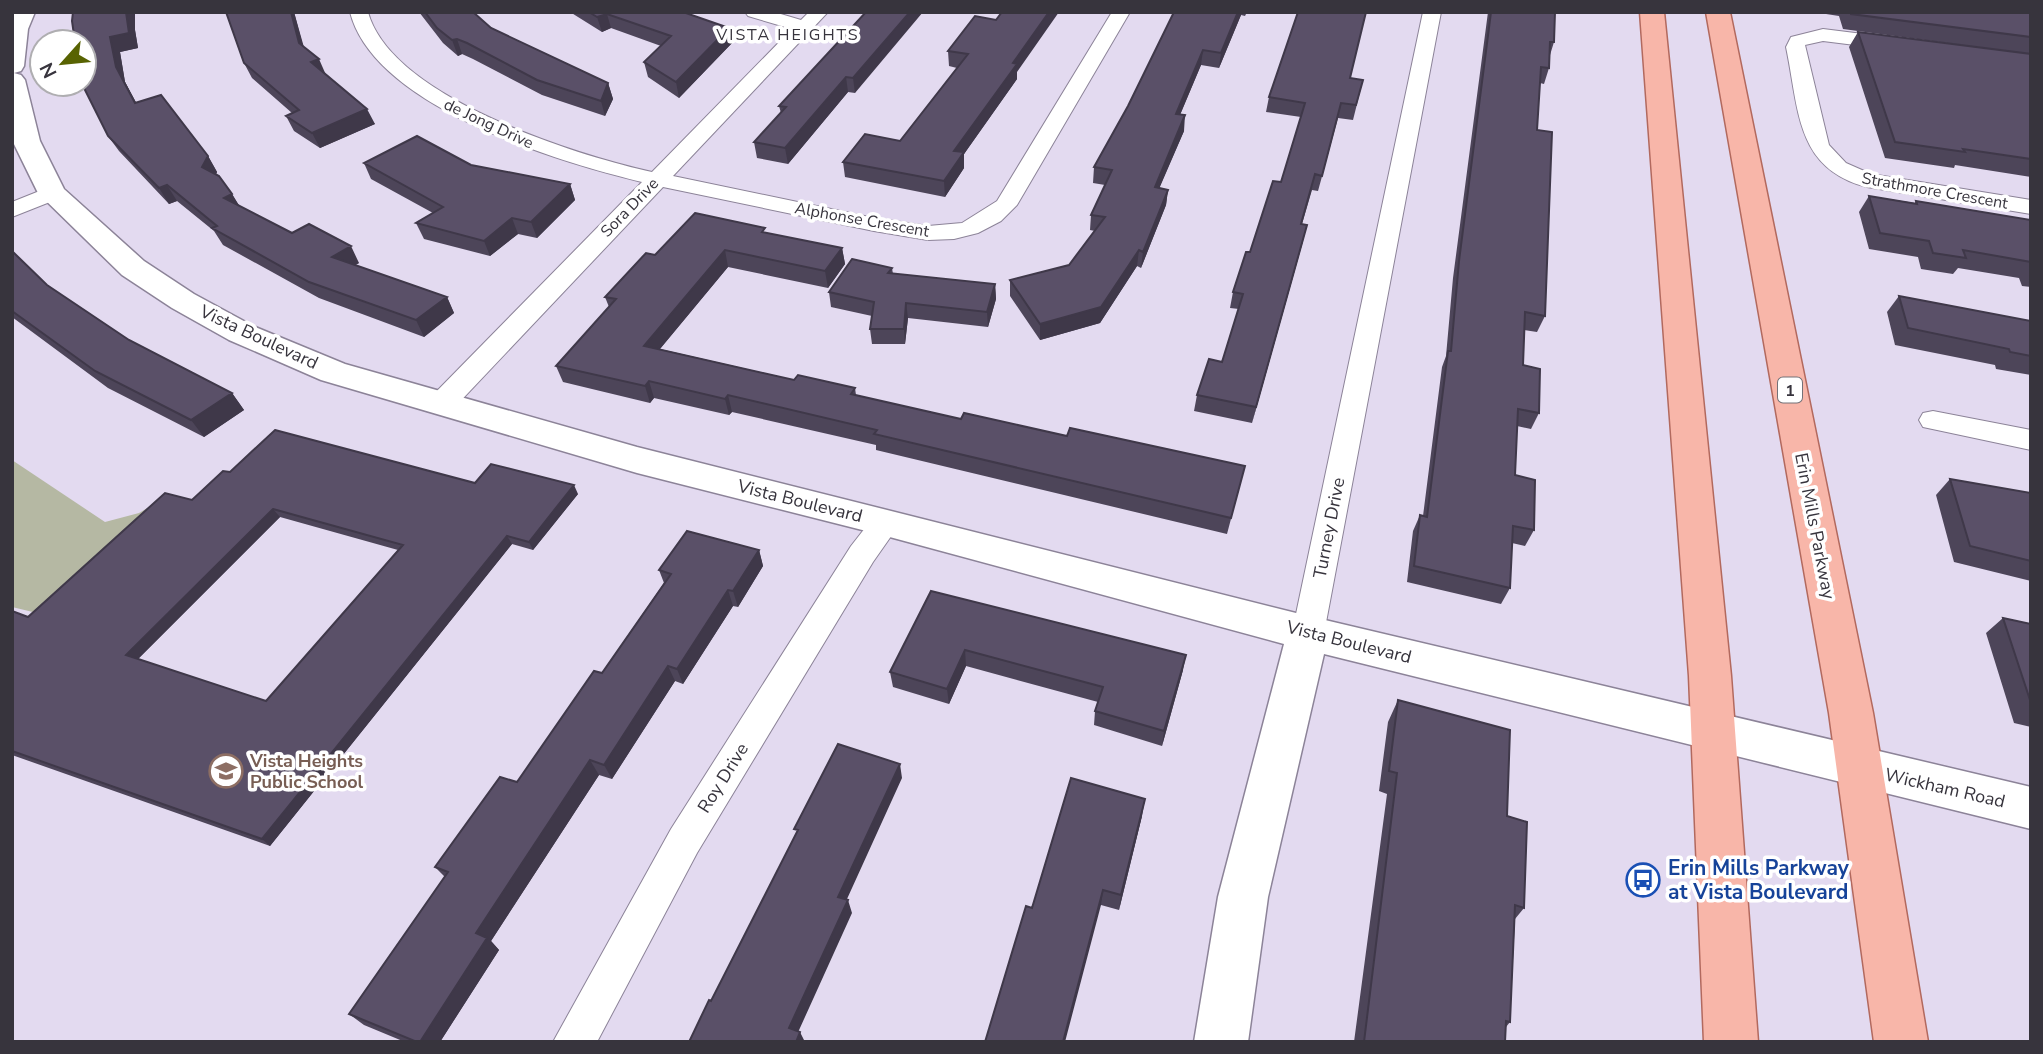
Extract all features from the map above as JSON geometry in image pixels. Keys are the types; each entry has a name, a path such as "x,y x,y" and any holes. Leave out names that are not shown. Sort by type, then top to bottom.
{"main road":[{"path":"1652,12 1714,732 1731,1042"},
{"name":"Erin Mills Parkway","path":"1718,12 1860,768 1901,1042"}],"street":[{"path":"12,65 16,29 23,12"},
{"name":"de Jong Drive","path":"359,12 374,44 399,70 430,95 463,113 542,147 656,179"},
{"path":"754,12 812,20"},
{"name":"Alphonse Crescent","path":"656,179 926,232 946,233 968,229 990,220 1006,205 1121,12"},
{"name":"Turney Drive","path":"1221,1042 1242,897 1308,633 1432,12"},
{"name":"Sora Drive","path":"441,404 812,20"},
{"name":"Strathmore Crescent","path":"1922,47 1823,35 1798,41 1795,47 1818,145 1824,156 1849,174 1867,180 2031,207"},
{"name":"Vista Boulevard","path":"12,80 26,141 52,193 133,268 183,301 241,333 333,372 637,460 886,522 1308,633 1860,768"},
{"path":"12,209 52,193"},
{"path":"1933,420 2031,440"},
{"name":"Roy Drive","path":"573,1042 684,841 862,554 886,522"},
{"name":"Wickham Road","path":"1860,768 1947,786 2031,808"}],"green space":[{"path":"12,460 105,522 139,513 164,498 37,613 12,607"}],"building":[{"path":"73,12 126,12 129,33 110,37 116,67 135,103 161,95 208,156 202,167 219,176 232,194 224,198 292,233 309,224 351,246 332,257 447,297 416,320 309,282 212,228 217,226 167,185 159,188 108,136 89,98 98,98 98,28 73,28"},
{"path":"226,12 291,12 299,43 319,59 311,62 367,109 312,133 286,116 299,110 244,63"},
{"path":"425,12 473,12 491,28 608,83 601,101 537,80 467,43 452,40 437,28"},
{"path":"589,12 683,12 729,28 676,82 644,62 671,36 607,14 597,17"},
{"path":"866,12 910,12 853,78 846,77 785,148 754,142 786,107 779,106"},
{"path":"1002,12 1049,12 1013,63 1017,64 954,151 964,152 944,181 843,162 865,134 900,141 968,54 948,51 975,16 996,20"},
{"path":"1174,12 1238,12 1221,53 1203,50 1176,114 1185,115 1155,187 1168,190 1143,252 1139,250 1101,307 1040,324 1010,280 1069,265 1105,217 1091,215 1112,170 1094,167 1128,106"},
{"path":"1298,12 1366,12 1350,78 1363,80 1356,105 1341,103 1322,176 1315,174 1301,224 1307,225 1256,407 1197,395 1209,359 1222,362 1243,294 1233,292 1246,252 1250,252 1273,181 1281,182 1305,103 1269,97"},
{"path":"1491,12 1555,12 1554,42 1550,42 1549,68 1541,67 1537,130 1552,132 1545,316 1525,312 1523,365 1540,369 1539,413 1518,409 1515,475 1535,480 1534,530 1513,526 1510,588 1414,566 1420,515 1427,517 1448,351 1451,351 1459,261"},
{"path":"2031,12 2031,37 1851,14"},
{"path":"1858,32 2031,54 2031,159 1895,142"},
{"path":"417,136 471,165 570,184 531,222 512,218 484,241 416,223 443,207 364,163"},
{"path":"1869,196 2031,220 2031,262 1963,250 1966,258 1933,253 1929,241 1880,233"},
{"path":"695,213 765,228 762,232 842,248 825,271 725,250 644,346 794,380 798,375 855,388 851,394 961,419 964,413 1067,436 1070,428 1245,466 1231,518 874,434 877,430 728,395 725,399 649,381 645,386 556,366 616,299 605,297 646,253 655,255"},
{"path":"12,251 47,285 129,340 232,393 191,420 95,371 12,311"},
{"path":"852,259 892,268 888,273 995,284 987,312 906,303 904,329 870,329 874,302 829,292"},
{"path":"1899,296 2031,321 2031,356 1908,328"},
{"path":"275,430 475,483 491,464 574,485 529,542 507,536 262,839 12,751 12,611 28,617 165,493 192,500 223,471 230,472","holes":["273,509 403,545 266,701 126,655"]},
{"path":"1950,479 2031,493 2031,561 1970,546"},
{"path":"687,531 759,550 733,591 728,590 677,669 668,666 604,765 590,760 476,933 487,938 420,1042 349,1014 448,872 435,867 500,777 517,782 594,671 602,673 671,574 659,570"},
{"path":"931,591 1186,655 1164,731 1095,711 1103,687 965,650 947,689 890,672"},
{"path":"2003,618 2031,624 2031,703"},
{"path":"1398,700 1510,730 1507,816 1527,822 1524,908 1515,905 1510,1022 1506,1021 1505,1042 1364,1042 1397,773 1389,771"},
{"path":"838,744 900,764 838,897 848,900 789,1028 800,1032 796,1042 689,1042 798,830 794,829"},
{"path":"1071,778 1145,799 1121,895 1103,890 1063,1042 985,1042 1026,906 1032,908"}],"place":[{"name":"Vista Heights Public School","path":"226,771"},
{"name":"Erin Mills Parkway at Vista Boulevard","path":"1643,880"}],"district":[{"name":"VISTA HEIGHTS","path":"788,34"}]}
